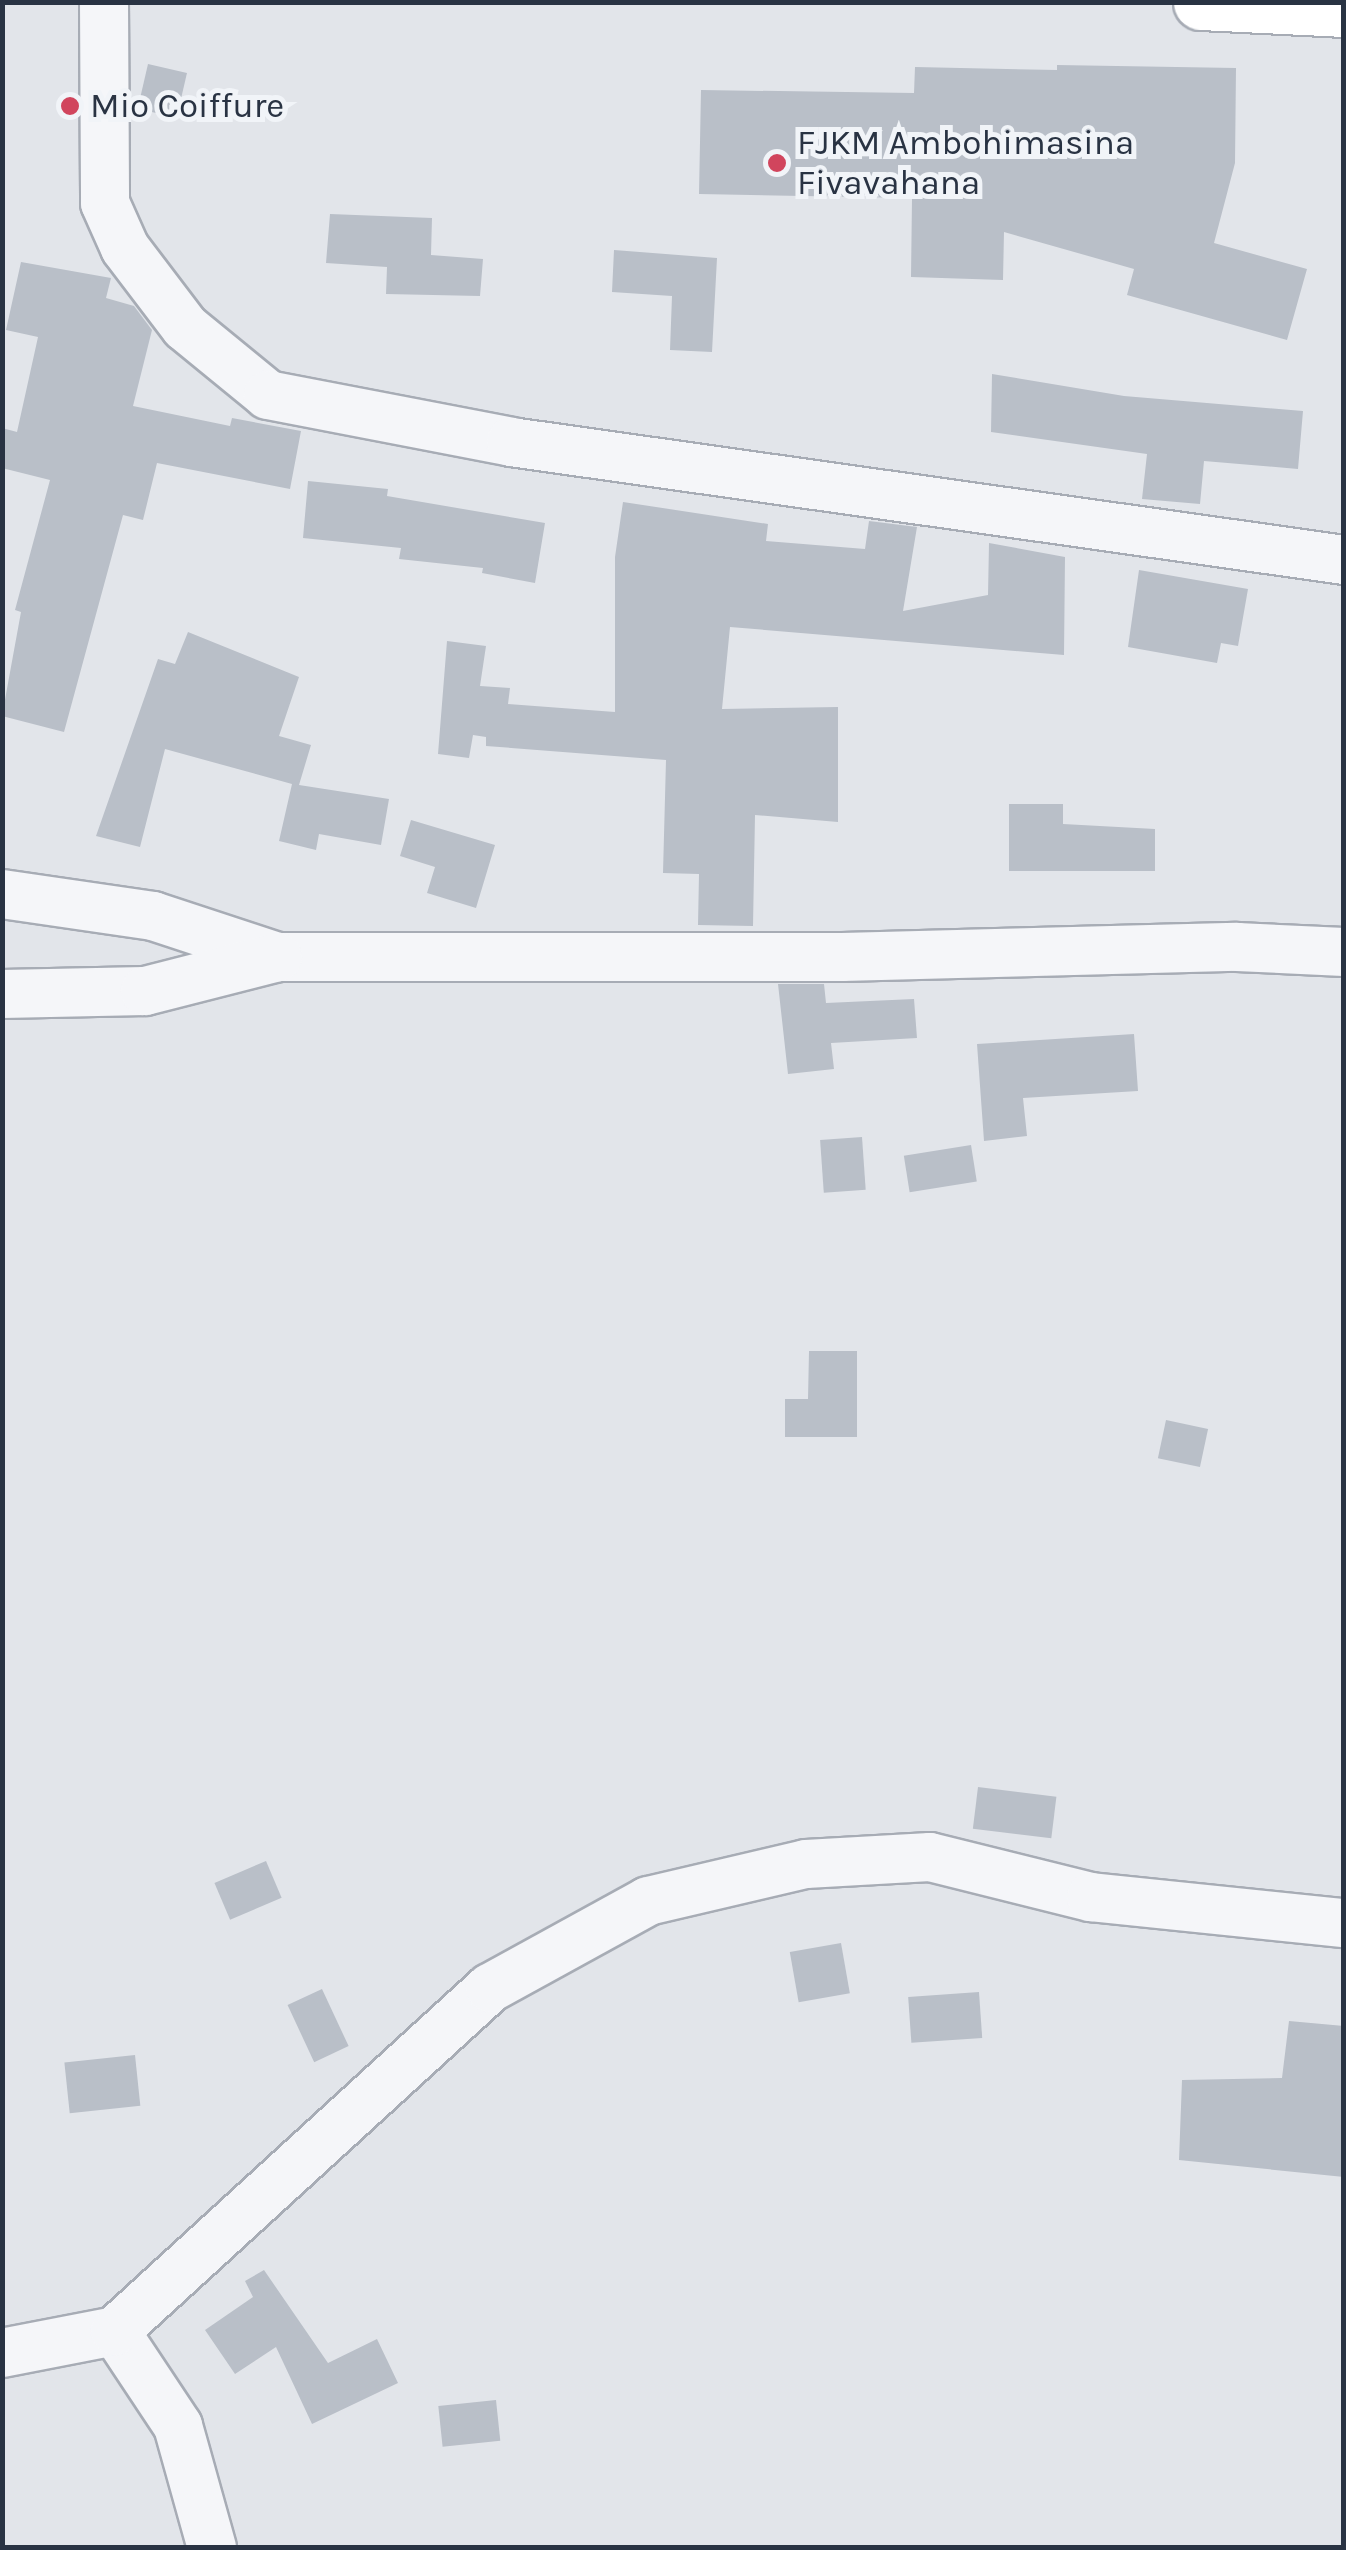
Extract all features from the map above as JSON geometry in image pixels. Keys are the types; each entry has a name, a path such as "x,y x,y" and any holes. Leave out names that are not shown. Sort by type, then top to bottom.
{"main road":[{"path":"1201,2 1344,9"}],"street":[{"path":"104,2 106,203 125,248 184,327 268,395 510,442 1344,560"},
{"path":"2,894 153,916 278,956"},
{"path":"2,994 145,991 278,956 842,957 1237,947 1344,952"},
{"path":"2,2353 115,2331 490,1988 648,1900 806,1864 930,1857 1091,1897 1344,1923"},
{"path":"115,2331 178,2426 212,2548"}],"building":[{"path":"148,64 187,73 177,118 138,109"},
{"path":"1057,65 1236,68 1235,163 1214,243 1307,269 1287,340 1127,295 1134,269 1004,232 1003,280 911,277 912,198 699,194 701,90 914,93 915,67 1057,70"},
{"path":"330,214 432,218 431,255 483,259 480,296 386,294 387,267 326,263"},
{"path":"614,250 717,258 712,352 670,350 672,296 612,292"},
{"path":"21,262 111,278 106,298 134,306 152,330 133,406 230,426 232,418 301,431 290,489 157,463 143,520 123,515 64,732 2,716 21,612 15,610 50,480 2,468 2,428 17,432 38,337 6,330"},
{"path":"992,374 1124,396 1303,411 1298,469 1204,461 1200,504 1142,499 1147,454 991,432"},
{"path":"308,481 388,489 387,496 545,523 535,583 482,573 483,568 399,559 401,548 303,538"},
{"path":"623,502 768,524 766,541 865,549 869,521 917,527 903,611 988,595 989,543 1065,557 1064,655 730,627 722,709 838,707 838,822 755,815 753,926 698,925 699,874 663,873 666,760 486,746 486,737 473,735 469,758 438,754 447,641 486,646 480,686 510,688 508,704 615,712 615,557"},
{"path":"1139,570 1248,589 1238,646 1221,643 1217,663 1128,647"},
{"path":"188,632 299,677 279,736 311,745 299,785 389,799 381,845 319,834 316,850 279,841 292,784 165,749 140,847 96,836 158,659 175,664"},
{"path":"1009,804 1063,804 1063,824 1155,829 1155,871 1009,871"},
{"path":"411,820 495,845 476,908 427,893 435,867 400,856"},
{"path":"778,984 824,984 826,1003 914,999 917,1038 831,1043 834,1069 788,1074"},
{"path":"1134,1034 1138,1091 1023,1098 1027,1136 984,1141 977,1044"},
{"path":"862,1137 866,1190 824,1193 820,1140"},
{"path":"971,1145 977,1182 910,1192 904,1156"},
{"path":"809,1351 857,1351 857,1437 785,1437 785,1399 808,1399"},
{"path":"1166,1420 1208,1429 1200,1467 1158,1458"},
{"path":"978,1787 1056,1797 1051,1838 973,1829"},
{"path":"266,1861 282,1898 230,1920 214,1883"},
{"path":"841,1943 850,1993 799,2002 790,1952"},
{"path":"322,1989 349,2046 314,2062 288,2005"},
{"path":"979,1992 982,2038 911,2043 908,1997"},
{"path":"1289,2021 1344,2026 1344,2177 1179,2160 1182,2080 1282,2078"},
{"path":"135,2055 140,2106 70,2113 64,2062"},
{"path":"264,2270 328,2363 377,2339 398,2383 312,2424 276,2347 235,2374 205,2330 253,2297 245,2281"},
{"path":"496,2400 500,2441 443,2447 438,2406"}],"place":[{"name":"Mio Coiffure","path":"70,106"},
{"name":"FJKM Ambohimasina Fivavahana","path":"777,163"}]}
